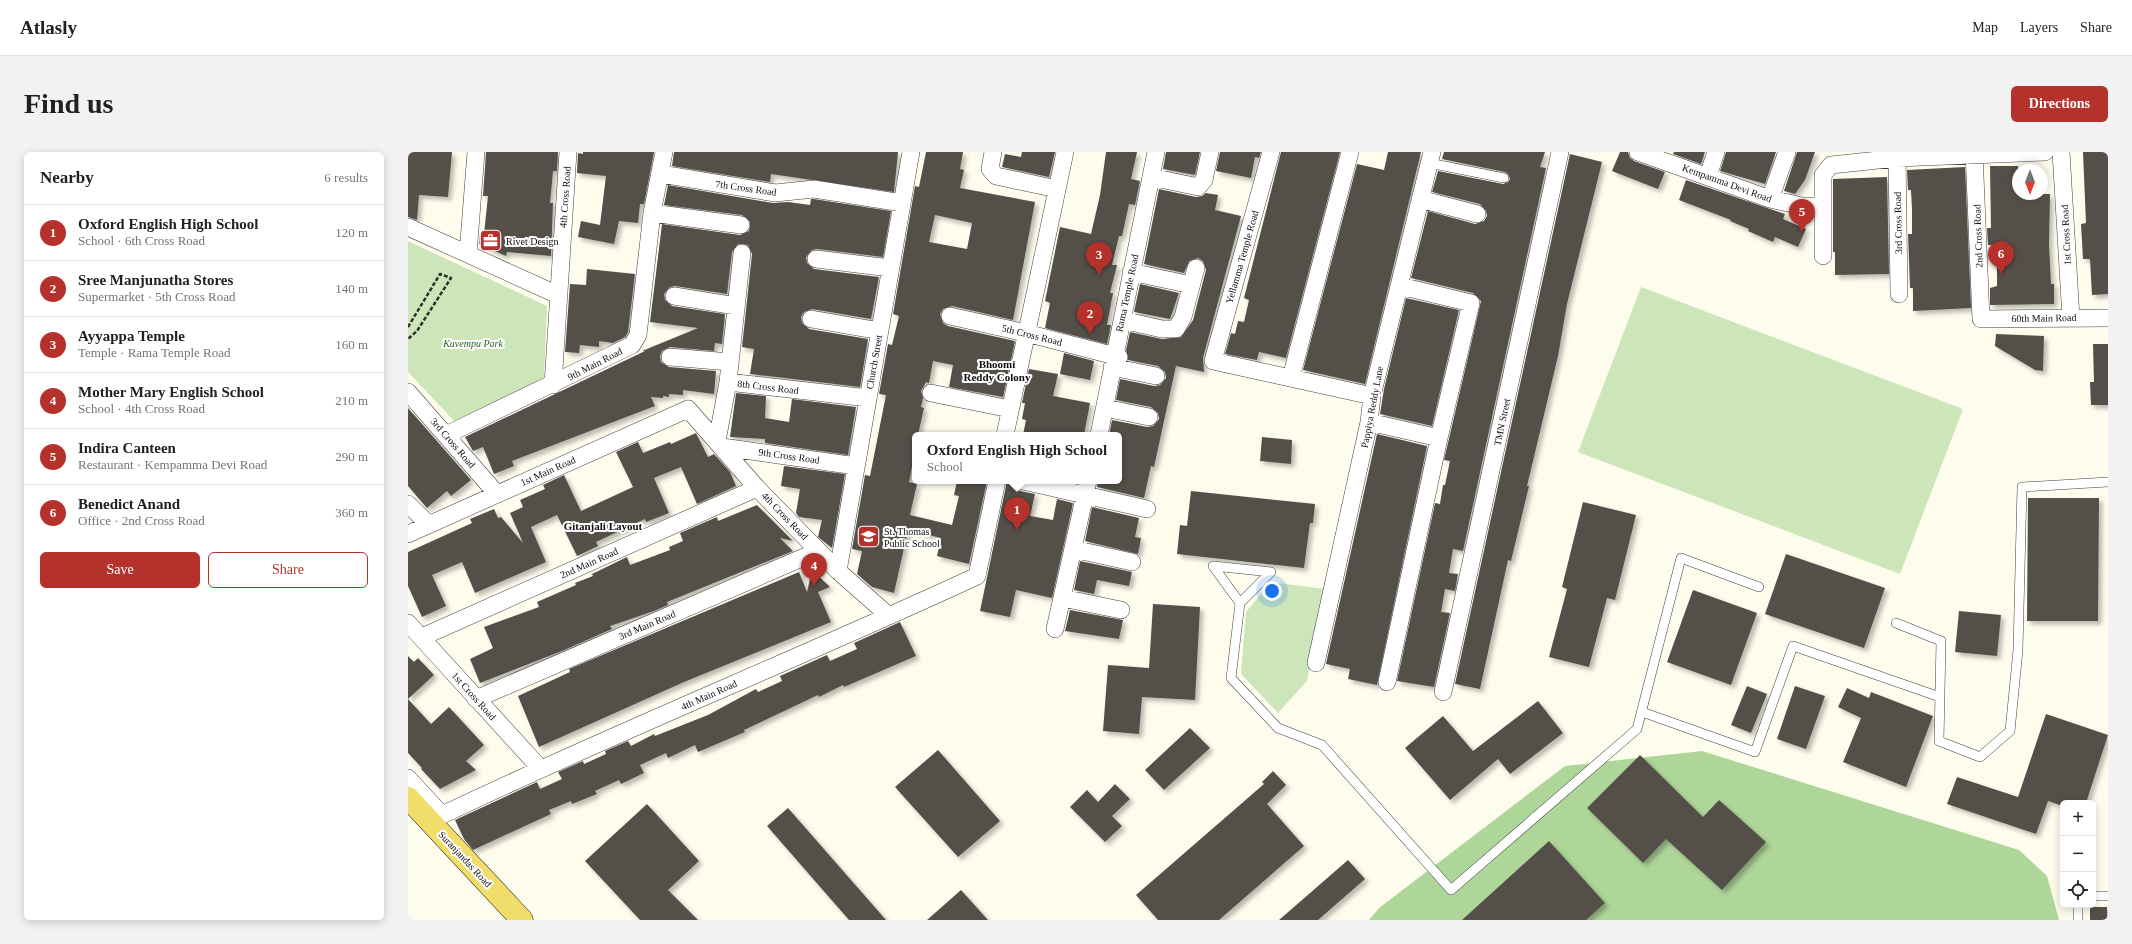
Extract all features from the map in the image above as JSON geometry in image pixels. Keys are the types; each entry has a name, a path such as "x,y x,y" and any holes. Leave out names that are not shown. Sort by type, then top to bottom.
{"main road":[{"name":"Suranjandas Road","path":"408,798 429,815 522,920"},
{"name":"Suranjandas Road","path":"429,815 508,920"}],"street":[{"path":"468,254 476,152"},
{"name":"4th Cross Road","path":"553,385 568,152"},
{"name":"9th Main Road","path":"446,435 632,346 638,335 652,212 661,174 664,152"},
{"name":"Church Street","path":"838,572 911,152"},
{"path":"993,152 990,169 996,176 1057,189"},
{"path":"1006,432 1065,152"},
{"path":"1155,165 1198,187 1201,186 1210,152"},
{"name":"Yellamma Temple Road","path":"1271,152 1213,361 1291,378"},
{"path":"1350,152 1291,378 1372,396"},
{"name":"TMN Street","path":"1444,692 1560,152"},
{"name":"Kempamma Devi Road","path":"1638,152 1770,199 1802,206 1822,206"},
{"path":"1708,176 1716,152"},
{"path":"1770,199 1787,152"},
{"path":"1823,256 1823,175 1831,165 1897,155 2045,152"},
{"name":"1st Cross Road","path":"2061,152 2071,318"},
{"name":"2nd Cross Road","path":"1974,154 1981,319"},
{"name":"3rd Cross Road","path":"1897,155 1899,294"},
{"name":"Pappiya Reddy Lane","path":"1316,663 1369,422 1372,396 1400,286 1430,157"},
{"name":"Rama Temple Road","path":"1100,432 1119,349 1155,165"},
{"name":"7th Cross Road","path":"661,174 776,193 814,189 902,203"},
{"path":"1420,198 1477,214"},
{"path":"652,212 741,225"},
{"path":"408,227 558,295"},
{"path":"728,382 742,253"},
{"path":"816,259 890,268"},
{"path":"1119,349 1162,329 1176,329 1183,317 1196,268"},
{"path":"1119,349 1192,285"},
{"path":"1387,682 1439,438 1471,303 1400,286"},
{"path":"674,296 736,306"},
{"name":"5th Cross Road","path":"950,316 1026,333 1119,349"},
{"name":"60th Main Road","path":"1981,319 2108,318"},
{"path":"812,319 880,331"},
{"path":"1119,349 1156,376"},
{"path":"1119,349 1149,417"},
{"path":"670,357 730,362"},
{"name":"8th Cross Road","path":"720,444 728,382 868,398"},
{"name":"3rd Cross Road","path":"408,392 497,494"},
{"path":"931,393 1010,409"},
{"name":"4th Cross Road","path":"688,409 757,488 838,572 889,616"},
{"name":"1st Main Road","path":"408,534 688,409"},
{"path":"1369,422 1439,438"},
{"name":"9th Cross Road","path":"720,444 856,466"},
{"name":"4th Main Road","path":"429,815 889,616 977,576 996,484"},
{"path":"1050,484 1087,488 1147,509"},
{"name":"2nd Main Road","path":"422,638 757,488"},
{"path":"1055,628 1087,488"},
{"path":"408,504 429,525"},
{"path":"1073,550 1132,562"},
{"name":"3rd Main Road","path":"476,699 818,551"},
{"path":"1062,598 1121,610"},
{"name":"1st Cross Road","path":"408,624 540,768"},
{"path":"408,778 429,815"}],"lane":[{"path":"1430,157 1504,178"},
{"path":"1896,623 1941,641 1939,741 1980,757 2010,731 2018,650 2022,487 2108,482"},
{"path":"1240,603 1213,566 1271,572 1240,603 1231,678 1278,728 1322,745 1451,890 1637,729 1682,558 1760,587"},
{"path":"1642,712 1755,752 1793,646 1940,697"},
{"path":"2096,896 2108,896"},
{"path":"2078,908 2078,920"}],"path":[{"path":"408,327 440,274 451,278 417,331 408,339"}],"green space":[{"name":"Kuvempu Park","path":"408,241 547,306 544,379 457,424 408,372"},
{"path":"1641,287 1963,409 1900,574 1578,452"},
{"path":"1271,582 1325,589 1307,681 1278,713 1241,674 1246,612"},
{"path":"1702,751 2019,850 2047,876 2059,920 1369,920 1379,908 1565,766"}],"building":[{"path":"408,152 452,152 448,197 419,195 417,220 408,217"},
{"path":"486,152 558,152 557,171 553,171 550,203 553,203 551,256 507,252 506,256 479,244 480,234 484,234 488,196 483,196"},
{"path":"583,152 654,152 644,204 640,204 638,223 619,221 614,244 578,237 581,221 600,225 606,176 577,173 578,153 583,154"},
{"path":"674,152 898,152 894,192 771,174 770,182 672,166"},
{"path":"926,152 963,152 960,169 964,170 960,188 1035,202 1013,320 952,306 943,309 940,314 943,323 948,326 1015,341 1003,397 949,387 953,365 933,361 929,383 926,382 921,391 923,398 921,407 924,408 919,432 912,432 912,466 909,482 912,484 917,484 910,515 952,525 959,496 954,495 956,484 986,484 969,564 937,556 941,538 908,530 894,593 872,587 857,574 862,551 852,549 865,475 870,476 886,395 879,394 888,344 892,345 899,316 893,314 915,186 919,187","holes":["935,215 972,223 967,249 929,242"]},
{"path":"1022,152 1055,152 1049,177 1002,167 1005,154 1021,157"},
{"path":"1106,152 1137,152 1131,179 1140,181 1135,205 1129,204 1122,236 1119,236 1112,265 1117,265 1110,293 1113,293 1107,325 1111,325 1107,344 1045,328 1050,303 1045,301 1060,227 1091,234 1100,195"},
{"path":"1166,152 1200,152 1195,175 1163,169"},
{"path":"1220,152 1261,152 1259,158 1255,157 1251,178 1216,171"},
{"path":"1281,152 1340,152 1286,358 1259,352 1257,360 1225,354 1231,333 1235,334 1238,321 1244,322 1249,300 1244,298"},
{"path":"1388,152 1421,152 1365,384 1303,370 1357,164 1384,170"},
{"path":"1444,152 1545,152 1540,167 1546,168 1463,551 1453,549 1449,573 1458,574 1455,591 1445,589 1441,612 1450,613 1434,687 1397,681 1435,503 1440,504 1443,485 1445,485 1450,461 1444,460 1481,301 1473,293 1411,278 1428,211 1475,224 1484,221 1487,216 1486,211 1480,204 1432,192 1438,171 1503,184 1508,182 1510,179 1508,174 1505,172 1442,159"},
{"path":"1620,152 1628,152 1630,158 1634,161 1665,172 1658,189 1612,171"},
{"path":"1674,152 1705,152 1701,164 1673,154"},
{"path":"1726,152 1776,152 1765,184 1720,171"},
{"path":"1797,152 1815,152 1805,180 1795,194 1784,191"},
{"path":"2083,152 2108,152 2108,294 2092,295 2090,259 2083,259 2081,224 2086,223"},
{"path":"1570,154 1602,162 1567,304 1558,356 1527,486 1529,486 1511,561 1508,560 1480,689 1455,684"},
{"path":"1990,166 2012,166 2012,200 2048,200 2048,194 2050,194 2049,245 2051,284 2054,284 2054,304 1990,305 1990,288 1997,286 1997,263 1992,263 1992,245 1988,245 1987,228 1991,228"},
{"path":"1965,167 1971,308 1913,311 1913,288 1910,288 1908,234 1912,234 1912,209 1911,190 1908,190 1907,170"},
{"path":"1887,177 1889,274 1835,275 1835,252 1833,252 1833,179"},
{"path":"1686,180 1785,214 1783,219 1806,229 1798,247 1775,237 1773,242 1748,231 1749,229 1730,221 1731,220 1679,200"},
{"path":"668,185 773,203 788,202 810,205 811,199 814,199 891,211 883,257 817,249 812,250 806,257 807,263 814,269 879,277 871,319 812,309 804,312 801,317 802,323 809,329 868,339 860,387 750,374 754,349 742,347 752,254 748,245 738,244 732,252 727,294 675,286 670,287 664,294 665,300 672,306 725,314 722,344 715,343 714,351 670,347 662,351 660,356 661,362 669,367 716,371 714,394 683,390 683,395 669,394 669,397 663,396 663,398 651,397 655,406 512,461 514,466 494,474 483,447 473,451 465,437 645,351 642,351 698,328 650,322 662,224 740,235 749,231 750,222 742,215 664,205"},
{"path":"1159,189 1196,197 1202,196 1206,193 1218,195 1215,210 1241,216 1203,358 1204,372 1176,366 1154,467 1151,466 1144,498 1097,487 1098,484 1122,484 1122,432 1110,432 1112,420 1147,427 1153,426 1159,419 1158,413 1151,407 1116,400 1120,379 1154,386 1160,385 1166,378 1165,372 1158,366 1128,360 1126,350 1130,332 1162,339 1181,337 1193,320 1206,270 1203,261 1198,258 1189,261 1184,273 1144,264"},
{"path":"587,269 635,274 628,332 625,337 613,343 599,341 599,347 580,345 579,353 565,352 570,284 586,285"},
{"path":"1140,284 1179,293 1170,319 1134,312"},
{"path":"1406,298 1459,310 1432,426 1380,414 1384,389"},
{"path":"1996,334 2044,336 2043,371 2035,370 1995,346"},
{"path":"2093,344 2108,344 2108,405 2091,405 2090,382 2094,382"},
{"path":"1064,353 1094,361 1090,380 1060,374"},
{"path":"1029,369 1058,374 1053,396 1090,403 1085,432 1024,432 1026,420 1022,419 1025,403 1022,403"},
{"path":"736,393 766,396 765,418 789,422 792,399 856,407 848,455 765,443 765,439 730,437"},
{"path":"408,408 471,480 451,496 447,491 427,508 408,486"},
{"path":"696,433 708,457 714,454 730,472 736,486 697,504 681,467 654,478 669,513 646,522 645,519 596,542 598,546 577,556 557,515 531,527 546,562 475,593 462,562 432,575 446,606 422,617 408,586 408,552 472,523 470,519 494,509 498,518 501,517 523,543 510,513 523,507 520,500 545,489 543,485 564,475 581,511 633,487 616,452 638,442 643,453 670,442 671,444"},
{"path":"1377,434 1427,446 1377,685 1348,679 1350,669 1326,664"},
{"path":"1262,437 1292,440 1291,464 1260,461"},
{"path":"784,466 845,474 832,548 818,537 822,520 799,517 796,513 800,489 781,486"},
{"path":"1006,484 1014,484 1020,491 1035,494 1030,516 1053,520 1057,499 1073,503 1052,598 1016,590 1010,617 980,611"},
{"path":"1191,491 1315,504 1313,523 1310,523 1304,568 1177,554 1180,525 1187,526"},
{"path":"2028,498 2099,498 2098,621 2027,621"},
{"path":"1583,502 1636,515 1615,600 1607,598 1589,667 1549,657 1567,589 1562,587"},
{"path":"757,505 793,541 780,538 793,551 667,602 668,605 654,611 610,626 612,629 562,651 480,683 470,659 493,648 484,627 539,607 537,602 576,585 575,583 593,576 592,574 627,557 630,565 670,550 669,547 683,541 680,533 717,517 718,521"},
{"path":"1092,507 1139,518 1135,537 1141,538 1138,554 1085,541"},
{"path":"1786,554 1885,588 1864,648 1765,614"},
{"path":"1080,561 1132,572 1129,586 1097,580 1094,594 1074,590"},
{"path":"812,570 830,587 818,592 831,622 684,682 539,747 518,696 570,672 569,669 799,572 807,592"},
{"path":"1693,590 1757,613 1731,685 1667,662"},
{"path":"1153,604 1200,607 1195,700 1142,697 1139,734 1103,731 1108,665 1149,668"},
{"path":"1070,610 1123,620 1119,639 1065,631"},
{"path":"1959,611 2001,615 1997,656 1955,652"},
{"path":"900,622 916,656 844,687 843,685 819,697 818,695 744,730 745,732 698,752 695,745 668,758 666,753 640,765 644,773 621,784 619,780 595,791 597,794 572,804 571,801 549,810 551,814 473,850 464,839 455,820 537,782 540,789 562,779 558,772 583,761 584,764 606,754 605,751 628,741 631,746 654,734 655,736 708,715 756,689 758,692 782,681 780,676 827,655 830,661 857,649 854,643"},
{"path":"408,656 414,662 418,658 434,675 408,699"},
{"path":"1747,686 1767,694 1751,733 1731,725"},
{"path":"1795,686 1825,696 1806,749 1777,739"},
{"path":"1847,688 1869,698 1871,692 1933,716 1906,787 1843,762 1861,718 1838,707"},
{"path":"408,699 431,724 449,707 484,745 466,761 476,770 440,789 408,753"},
{"path":"1538,701 1563,733 1510,774 1498,759 1450,800 1405,748 1443,716 1473,751"},
{"path":"2046,714 2108,735 2087,800 2060,800 2060,805 2048,801 2036,834 1947,804 1957,777 2018,797"},
{"path":"1190,728 1210,748 1164,790 1145,770"},
{"path":"938,750 1000,821 958,857 895,787"},
{"path":"1640,755 1703,817 1719,800 1766,842 1722,890 1666,839 1643,863 1587,808"},
{"path":"1273,771 1286,785 1267,804 1304,846 1219,920 1158,920 1136,895 1264,784 1262,782"},
{"path":"1115,784 1130,799 1112,816 1122,826 1105,842 1070,807 1087,790 1098,802"},
{"path":"647,804 699,861 668,890 698,920 640,920 585,861"},
{"path":"788,808 886,920 849,920 767,826"},
{"path":"1549,841 1605,903 1586,920 1462,920"},
{"path":"1348,860 1365,879 1318,920 1279,920"},
{"path":"961,890 988,920 927,920"},
{"path":"2107,907 2107,920 2090,920 2090,908"}],"place":[{"name":"Indira Canteen","path":"1802,232"},
{"name":"Rivet Design","path":"490,241"},
{"name":"Benedict Anand","path":"2001,274"},
{"name":"Ayyappa Temple","path":"1099,275"},
{"name":"Sree Manjunatha Stores","path":"1090,334"},
{"name":"Oxford English High School","path":"1017,530"},
{"name":"St. Thomas Public School","path":"869,537"},
{"name":"Mother Mary English School","path":"814,586"}],"district":[{"name":"Bhoomi Reddy Colony","path":"997,370"},
{"name":"Gitanjali Layout","path":"603,526"}]}
